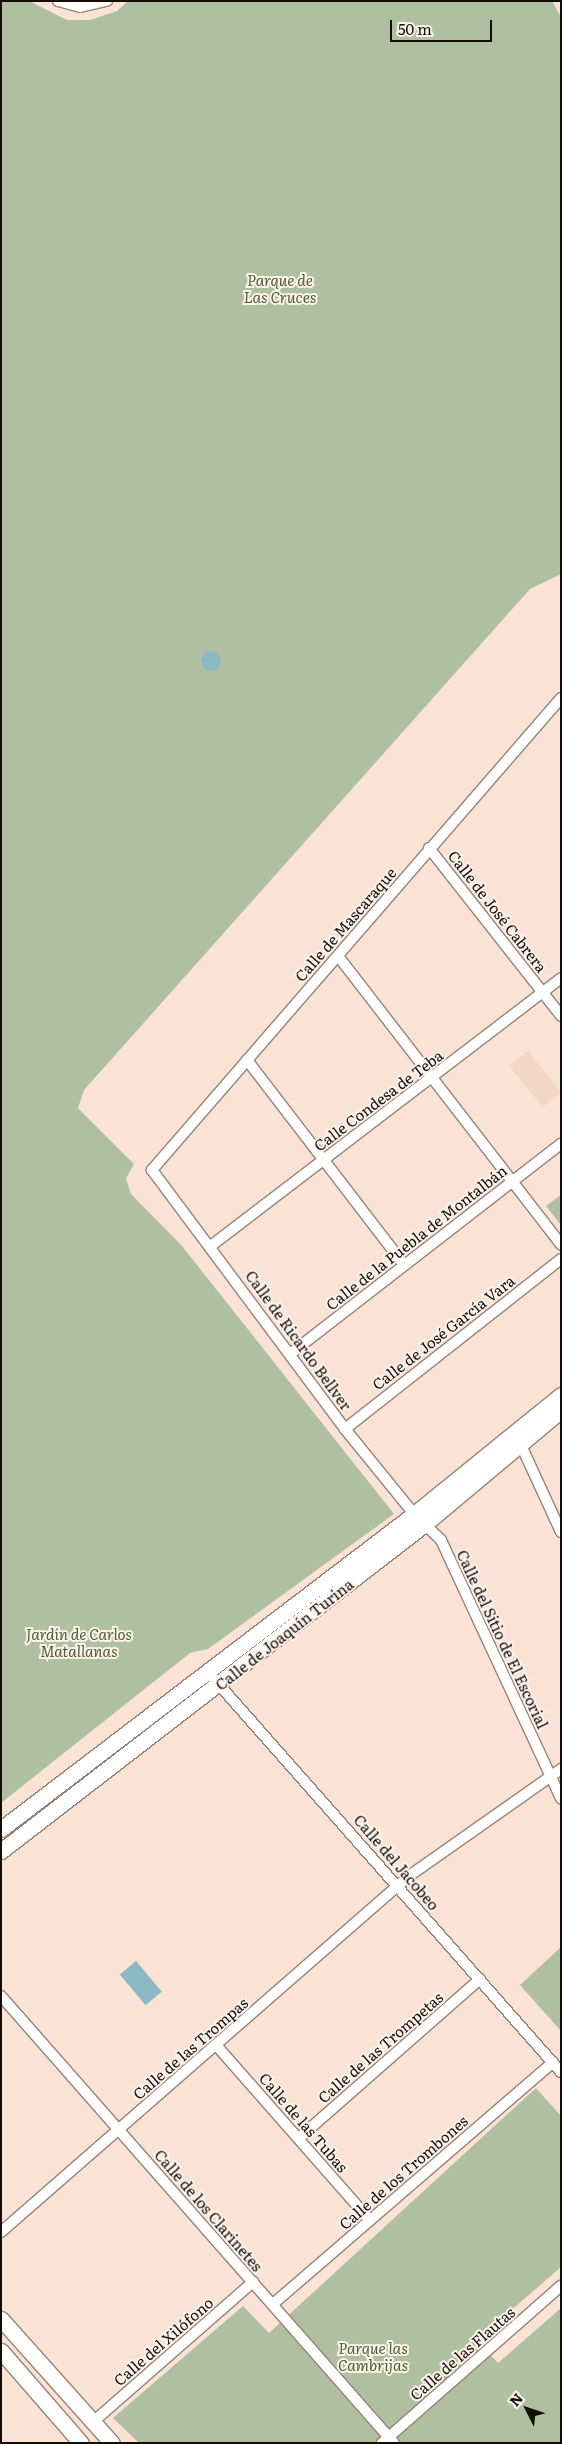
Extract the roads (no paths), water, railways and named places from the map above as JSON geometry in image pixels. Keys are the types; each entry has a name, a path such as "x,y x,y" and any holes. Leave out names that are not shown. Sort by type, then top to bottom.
{"main road":[{"name":"Calle de Joaquín Turina","path":"420,1518 561,1395"},
{"name":"Calle de Joaquín Turina","path":"1,1852 214,1678 561,1410"},
{"name":"Calle de Joaquín Turina","path":"1,1829 214,1678"},
{"path":"1,2319 112,2443"},
{"path":"1,2351 81,2443"}],"street":[{"path":"58,1 80,7 107,1"},
{"name":"Calle de Mascaraque","path":"152,1170 429,848 561,698"},
{"name":"Calle de José Cabrera","path":"429,848 561,1016"},
{"path":"338,956 435,1076 561,1245"},
{"name":"Calle Condesa de Teba","path":"212,1245 561,978"},
{"path":"247,1060 325,1158 403,1263"},
{"name":"Calle de la Puebla de Montalbán","path":"290,1354 403,1263 561,1144"},
{"name":"Calle de Ricardo Bellver","path":"152,1170 212,1245 345,1429 420,1518"},
{"name":"Calle de José García Vara","path":"345,1429 561,1259"},
{"path":"520,1443 561,1532"},
{"name":"Calle del Sitio de El Escorial","path":"420,1518 449,1556 561,1798"},
{"name":"Calle del Jacobeo","path":"214,1678 561,2072"},
{"name":"Calle de las Trompas","path":"1,2232 398,1885 549,1775 561,1770"},
{"name":"Calle de las Trompetas","path":"299,2138 480,1979"},
{"name":"Calle de los Clarinetes","path":"1,1996 273,2304 388,2441"},
{"name":"Calle de las Tubas","path":"216,2045 370,2220"},
{"name":"Calle de los Trombones","path":"273,2304 552,2062"},
{"name":"Calle del Xilófono","path":"94,2422 253,2282"},
{"name":"Calle de las Flautas","path":"388,2441 561,2286"}],"water":[{"path":"211,651 218,654 221,661 218,668 211,671 204,668 201,661 204,654"},
{"path":"136,1961 162,1992 146,2005 120,1974"}],"park label":[{"name":"Parque de Las Cruces","path":"280,288"},
{"name":"Jardín de Carlos Matallanas","path":"79,1642"},
{"name":"Parque las Cambrijas","path":"373,2356"}]}
